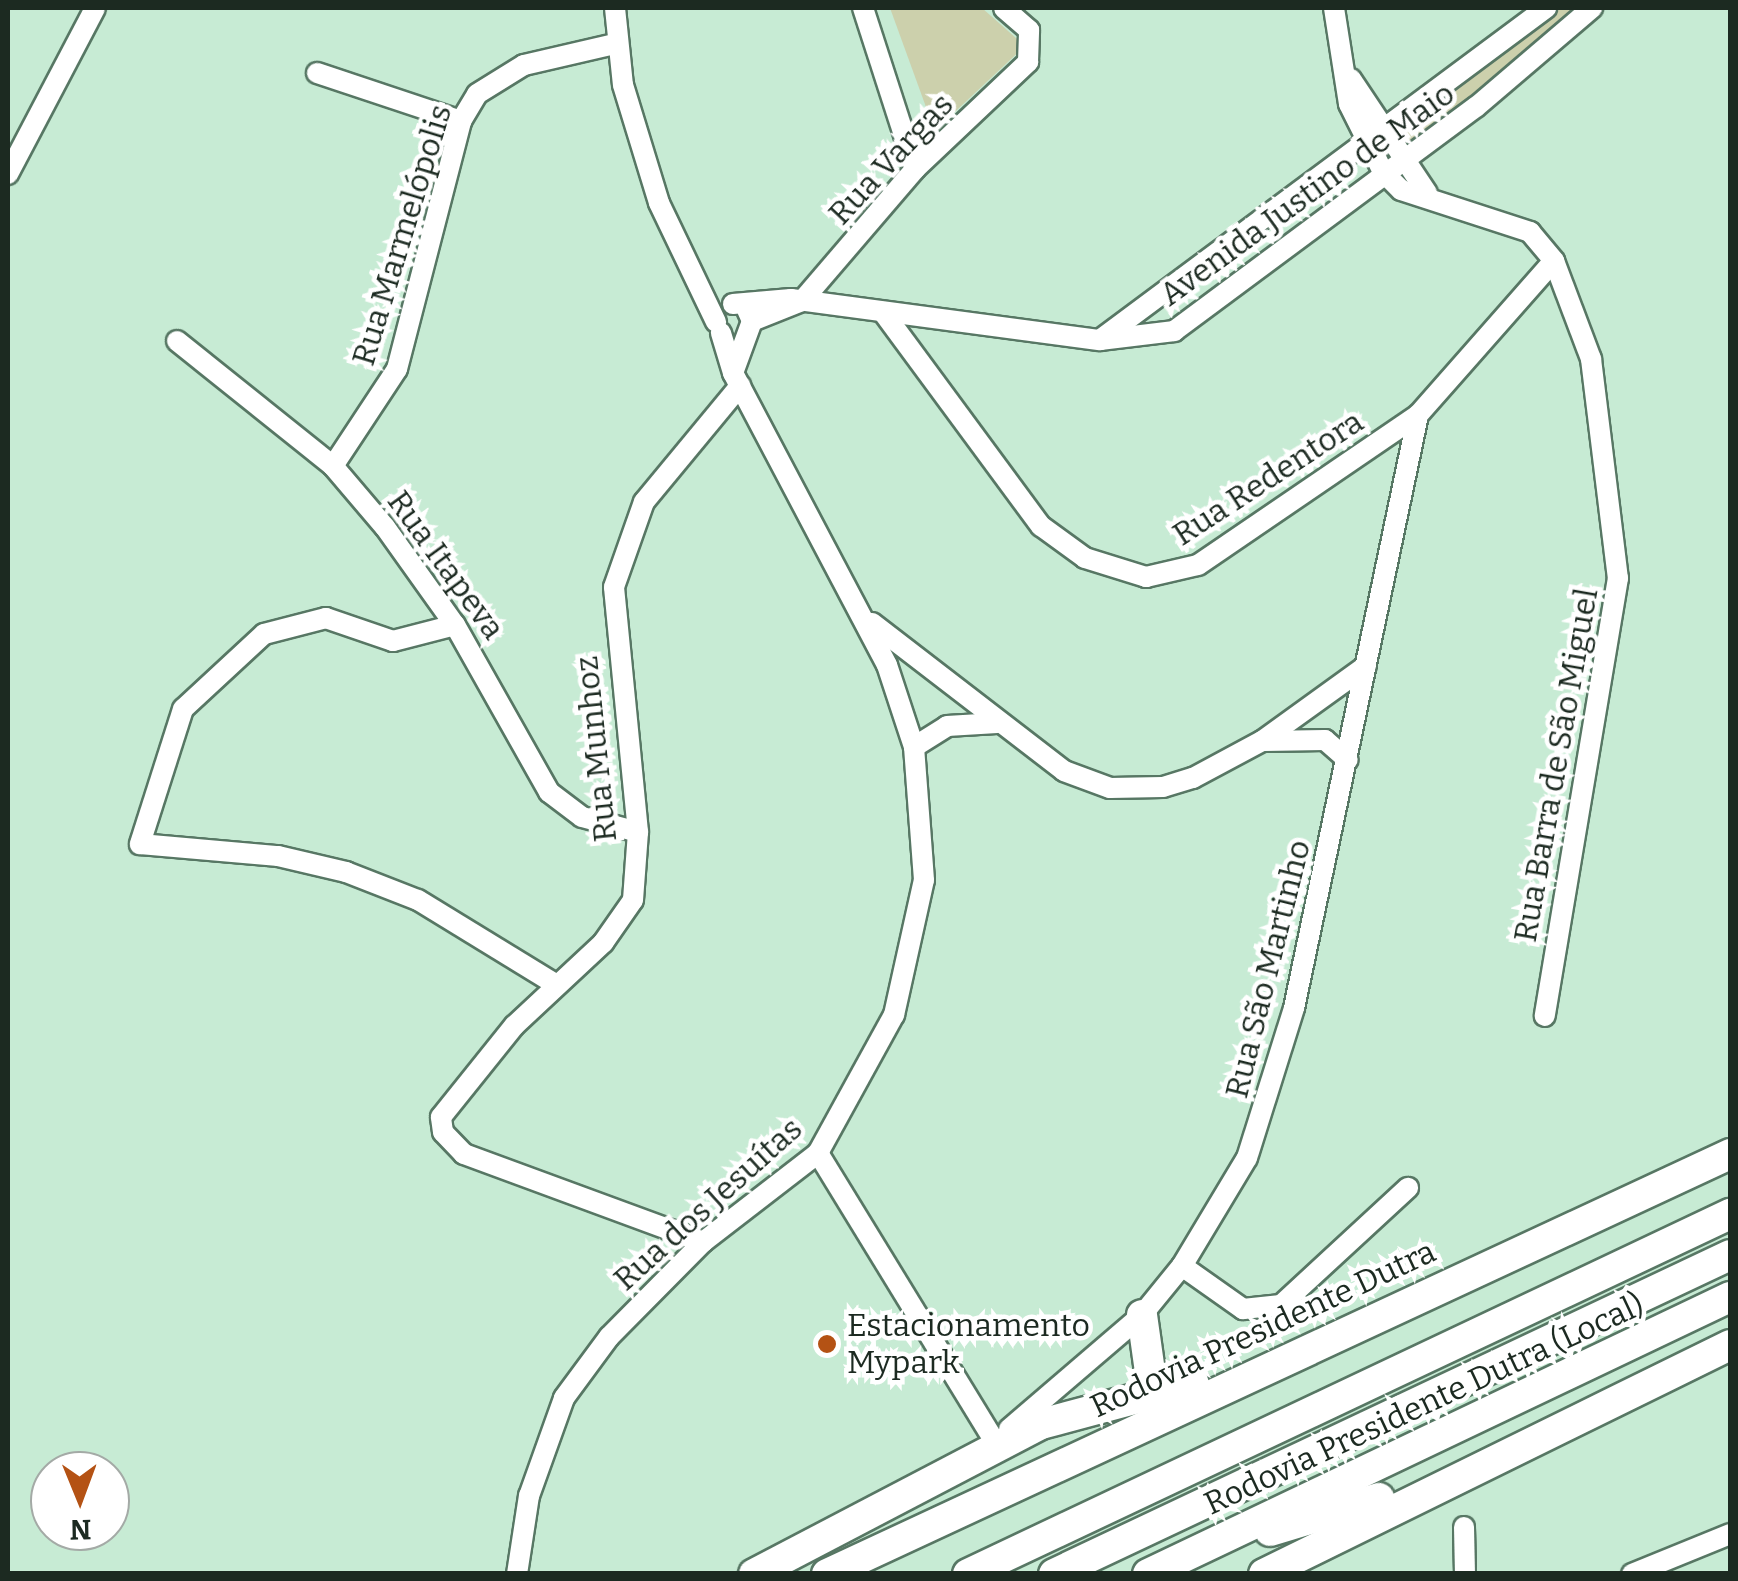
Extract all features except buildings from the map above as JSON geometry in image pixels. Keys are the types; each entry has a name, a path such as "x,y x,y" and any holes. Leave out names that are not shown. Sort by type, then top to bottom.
{"highway":[{"name":"Rodovia Presidente Dutra","path":"828,1574 1296,1350 1730,1154"},
{"path":"968,1574 1730,1214"},
{"path":"1054,1574 1730,1255"},
{"name":"Rodovia Presidente Dutra (Local)","path":"1148,1574 1730,1297"},
{"path":"1142,1314 1150,1372 1177,1389"},
{"path":"1264,1574 1730,1345"},
{"path":"754,1574 995,1444 1042,1424 1177,1389 1296,1350"},
{"path":"1204,1547 1345,1512 1578,1421"}],"street":[{"path":"8,174 96,8"},
{"name":"Rua dos Jesuítas","path":"517,1574 544,1440 564,1398 609,1337 703,1242 818,1152 879,1050 907,968 924,880 914,747 895,690 865,617 736,379 724,316 684,265 658,203 614,44 615,8"},
{"path":"863,8 915,169"},
{"name":"Rua Vargas","path":"802,301 915,169 1028,62 1029,30 1004,8"},
{"path":"1334,8 1363,144 1383,172"},
{"name":"Avenida Justino de Maio","path":"1100,340 1546,8"},
{"name":"Avenida Justino de Maio","path":"1100,340 1149,339 1193,321 1592,8"},
{"name":"Rua Marmelópolis","path":"333,466 397,369 461,120 477,94 524,65 614,44"},
{"path":"317,73 461,120"},
{"path":"1350,78 1381,131 1427,193"},
{"name":"Rua Barra de São Miguel","path":"1383,172 1401,190 1427,193 1530,232 1554,261 1591,359 1618,561 1545,1016"},
{"name":"Rua Redentora","path":"883,312 1041,526 1085,558 1146,577 1198,564 1418,415 1554,261"},
{"path":"724,316 802,301 1100,340"},
{"path":"747,329 802,301"},
{"path":"724,316 747,329"},
{"path":"724,316 747,329"},
{"path":"917,360 930,318"},
{"path":"736,379 747,329"},
{"name":"Rua Itapeva","path":"177,340 333,466 455,624 540,782 582,817 638,832"},
{"name":"Rua Munhoz","path":"703,1242 464,1154 443,1132 446,1102 556,984 620,924 632,900 638,832 613,634 622,553 644,502 736,379"},
{"name":"Rua São Martinho","path":"995,1444 1142,1314 1182,1266 1247,1158 1274,1085 1348,760 1418,415"},
{"path":"865,617 936,678 1064,771 1110,788 1163,788 1262,741 1366,666"},
{"path":"455,624 393,641 326,618 264,634 183,709 140,844 278,856 346,872 418,900 556,984"},
{"path":"895,690 936,678"},
{"path":"914,747 947,726 997,724"},
{"path":"1262,741 1325,740 1348,760"},
{"path":"818,1152 995,1444"},
{"path":"1182,1266 1243,1310 1280,1305 1336,1246 1408,1188"},
{"path":"1464,1527 1466,1574"},
{"path":"1632,1574 1730,1534"}],"green space":[{"path":"890,8 982,8 1025,46 941,125 930,118"},
{"path":"1560,8 1581,8 1439,129 1399,152 1394,139"}],"place":[{"name":"Estacionamento Mypark","path":"827,1344"}]}
